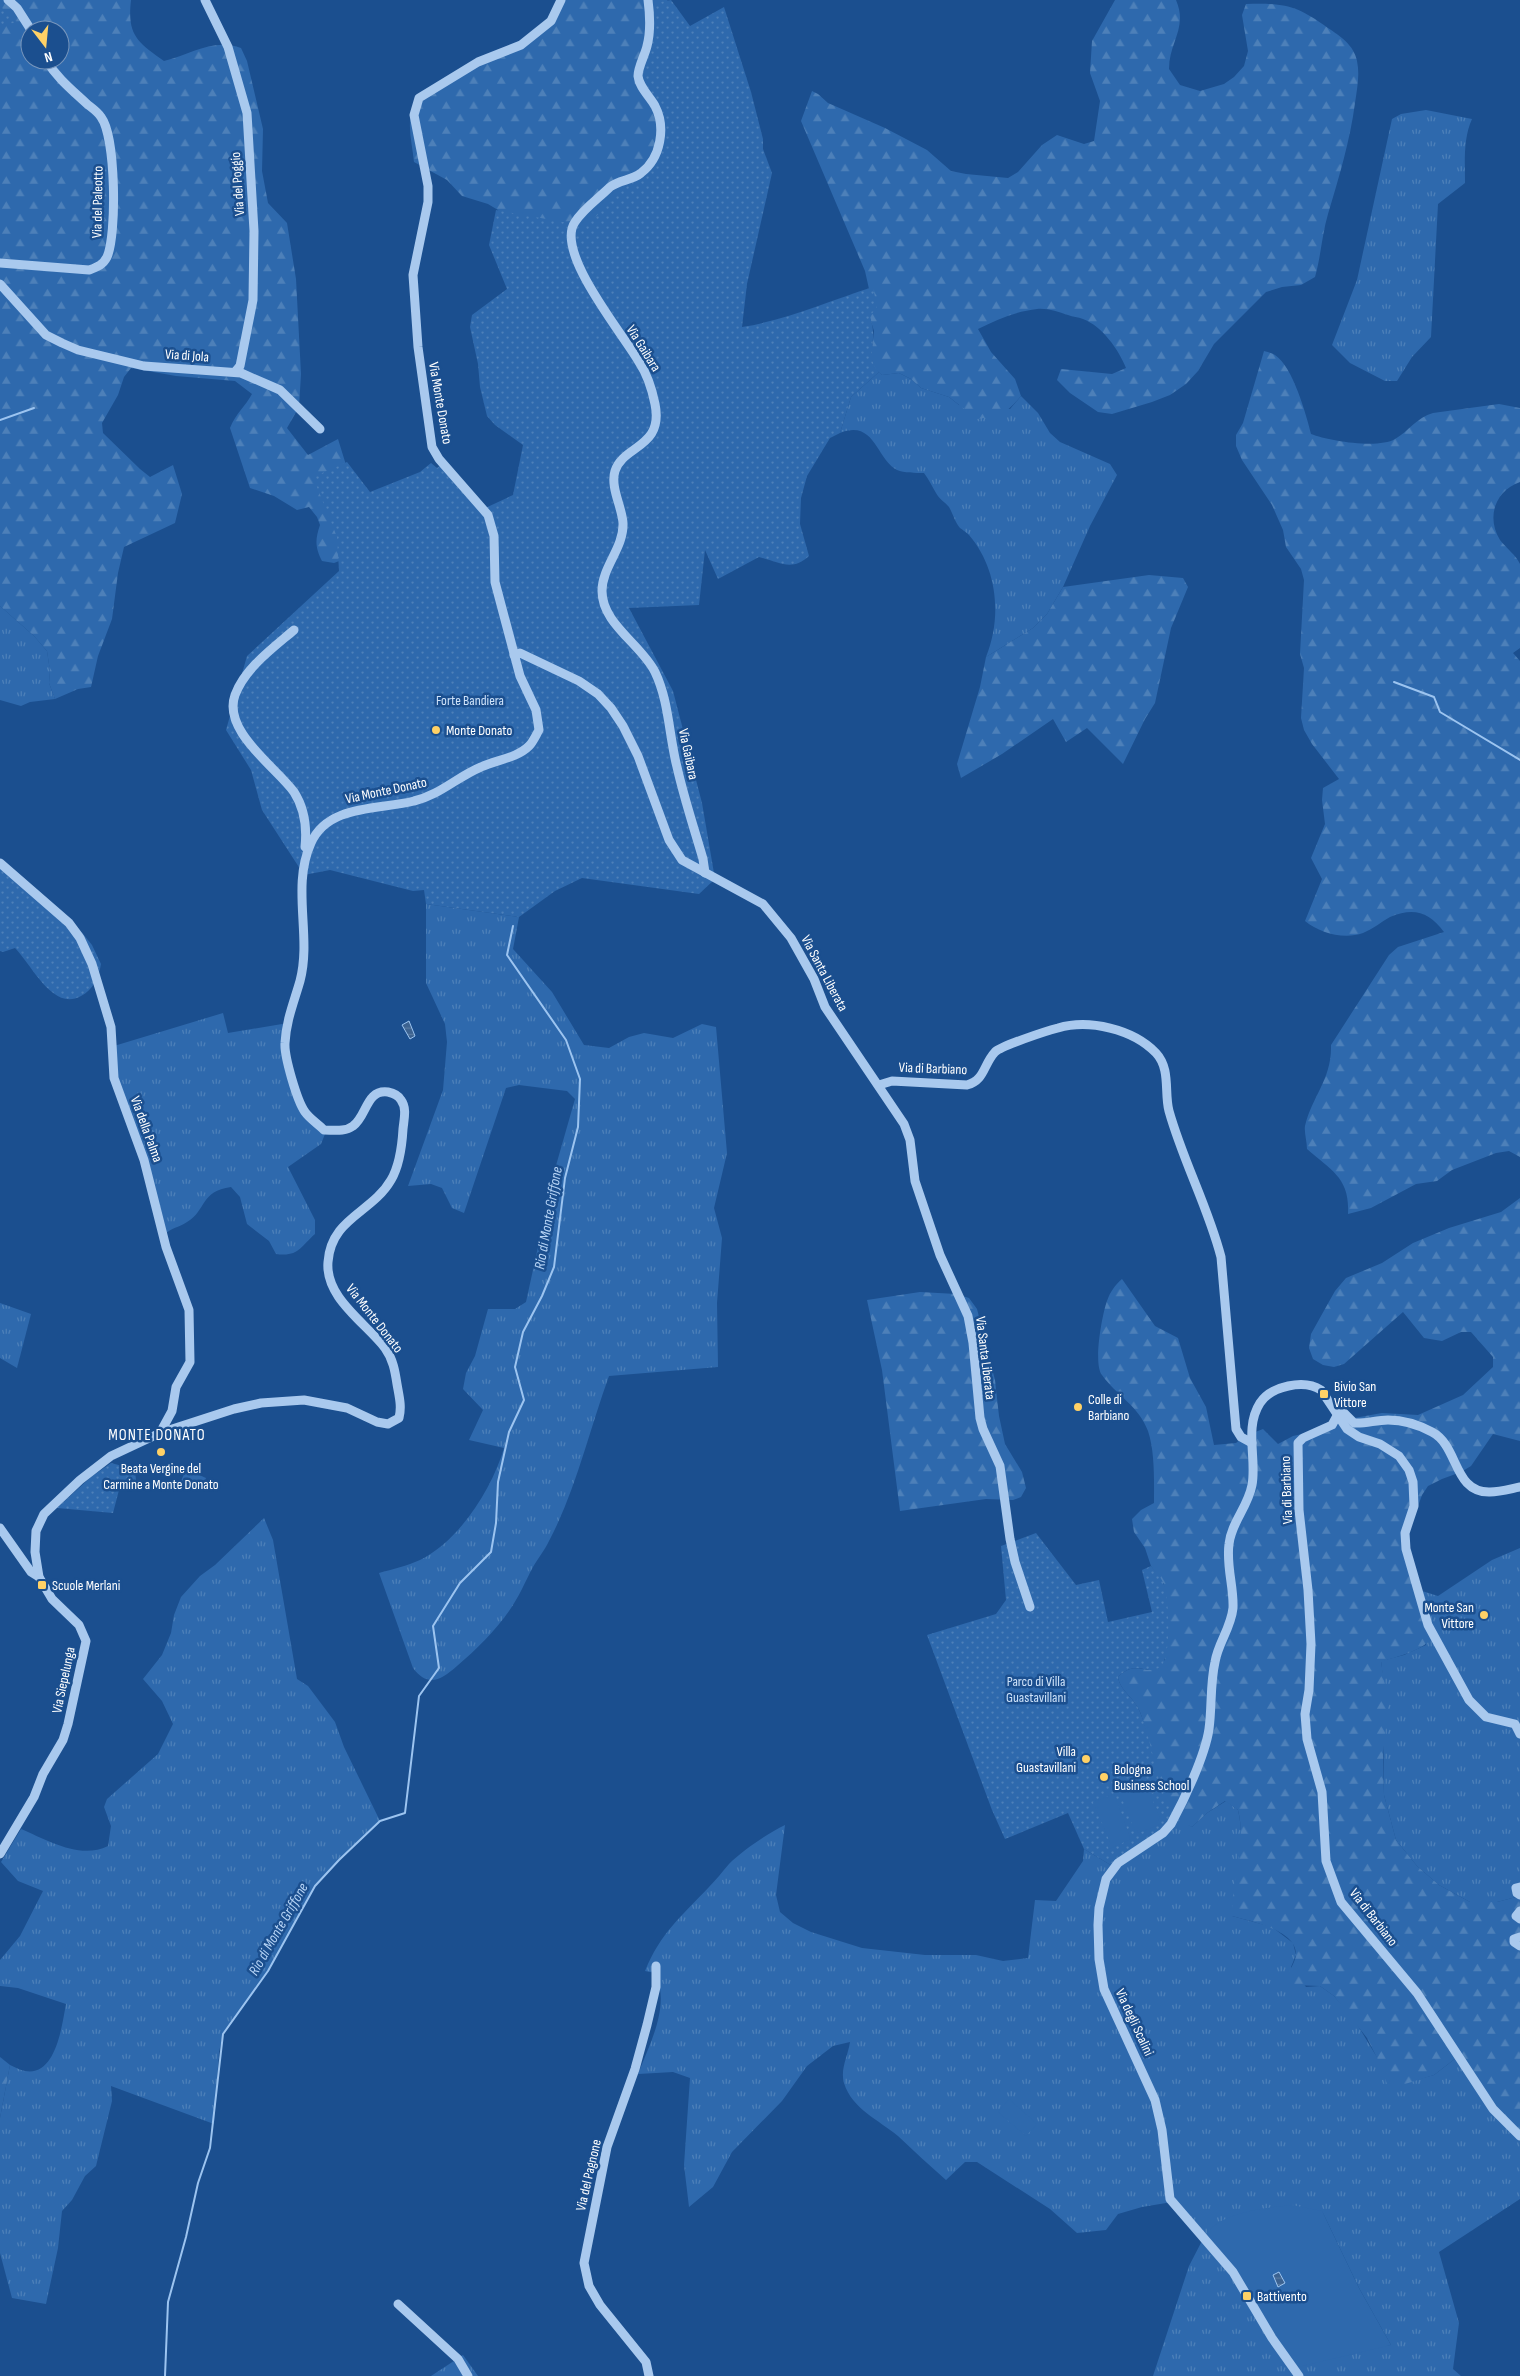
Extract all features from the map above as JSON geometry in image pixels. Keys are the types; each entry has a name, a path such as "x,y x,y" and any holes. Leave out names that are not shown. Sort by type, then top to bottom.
{"street":[{"path":"8,0 17,8 25,20"},
{"name":"Via del Poggio","path":"205,0 228,47 246,113 254,232 253,300 240,366 235,372"},
{"name":"Via Monte Donato","path":"304,864 311,841 324,825 340,814 414,802 439,793 480,767 512,756 529,746 539,730 536,710 520,676 495,582 494,536 488,515 439,459 432,447 418,347 413,275 428,202 428,186 414,115 419,98 442,83 478,62 522,45 551,20 561,0"},
{"name":"Via Gaibara","path":"648,0 650,33 638,76 658,113 662,132 658,147 651,164 640,174 617,182 610,187 574,223 572,239 576,259 597,299 646,375 655,406 655,424 651,434 615,470 614,478 623,523 622,535 602,582 602,593 610,616 654,670 661,685 677,766 703,859 705,873"},
{"name":"Via del Paleotto","path":"0,263 89,270 100,266 110,248 113,205 108,132 101,117 57,77 52,70"},
{"name":"Via di Jola","path":"0,284 40,329 62,343 103,357 164,368 235,372 280,390 320,429"},
{"name":"Via Monte Donato","path":"138,1442 234,1409 261,1403 304,1400 347,1408 377,1422 388,1424 398,1418 401,1407 393,1362 386,1349 340,1298 331,1282 328,1263 333,1240 344,1225 350,1218 372,1204 391,1181 399,1159 405,1111 401,1100 393,1093 382,1091 369,1099 362,1118 352,1127 342,1131 324,1130 305,1112 301,1103 294,1086 285,1044 291,1007 300,980 305,952 301,903 307,830 301,805 290,788 263,760 233,714 235,696 245,677 294,630"},
{"name":"Via Santa Liberata","path":"514,655 520,653 579,681 598,694 611,708 624,726 638,756 669,840 682,860 763,904 792,938 814,979 825,1007 908,1131 915,1181 944,1268 968,1316 973,1344 980,1418 1000,1466 1015,1562 1030,1607"},
{"name":"Via della Palma","path":"0,863 68,923 80,938 92,964 110,1027 114,1078 144,1160 166,1248 188,1310 190,1362 176,1387 172,1412 160,1433"},
{"name":"Via di Barbiano","path":"879,1085 892,1081 966,1085 975,1083 982,1076 994,1052 1008,1044 1058,1028 1078,1024 1094,1025 1133,1036 1157,1054 1166,1073 1169,1109 1190,1173 1215,1232 1221,1257 1236,1429 1241,1437 1252,1443"},
{"path":"1252,1443 1253,1422 1257,1408 1264,1398 1276,1390 1294,1386 1314,1386 1321,1390 1347,1429 1359,1437 1380,1444 1399,1456 1409,1470 1413,1482 1414,1506 1405,1532 1406,1549 1428,1625 1469,1700 1486,1718 1515,1724 1520,1734"},
{"path":"1338,1414 1343,1412 1354,1423 1388,1420 1419,1426 1434,1433 1446,1442 1462,1480 1487,1492 1520,1487"},
{"name":"Via di Barbiano","path":"1338,1414 1332,1425 1303,1438 1298,1443 1299,1510 1308,1590 1311,1644 1310,1690 1305,1714 1307,1739 1322,1792 1326,1861 1341,1902 1417,1992 1493,2109 1520,2136"},
{"name":"Via Siepelunga","path":"0,1854 34,1797 43,1774 62,1740 68,1724 86,1641 80,1625 52,1600 39,1577 35,1552 36,1531 44,1514 80,1480 112,1456 138,1442"},
{"name":"Via degli Scalini","path":"1252,1443 1254,1472 1249,1497 1235,1525 1229,1543 1233,1608 1230,1622 1218,1646 1214,1663 1207,1738 1171,1824 1163,1833 1118,1863 1106,1879 1099,1908 1098,1947 1107,1997 1135,2055 1157,2109 1162,2130 1170,2199 1233,2272 1272,2338 1299,2376"},
{"path":"0,1528 8,1536 30,1572 39,1577"},
{"path":"1520,1887 1516,1888 1517,1893 1520,1895"},
{"path":"1520,1911 1516,1916 1520,1919"},
{"path":"1520,1937 1514,1939 1514,1942 1520,1946"},
{"name":"Via del Pagnone","path":"649,2376 646,2362 600,2305 589,2286 584,2262 607,2147 635,2069 647,2025 656,1987 656,1966"},
{"path":"398,2304 458,2360 468,2376"}],"green space":[{"path":"0,0 131,0 131,22 136,36 141,43 164,61 202,48 231,45 241,48 247,61 263,129 262,171 268,203 287,223 296,279 301,374 299,407 287,428 308,455 338,439 346,465 347,558 334,563 322,561 316,543 320,525 317,517 309,507 297,510 274,496 250,488 230,428 252,394 235,381 176,376 131,368 124,377 118,395 102,423 103,433 150,477 173,465 182,494 175,523 124,547 118,573 112,619 98,656 91,687 78,689 55,699 49,683 50,671 47,651 34,636 0,606"},
{"path":"559,0 668,0 653,12 662,147 588,231 500,217 498,210 488,204 462,196 447,180 414,162 410,122 411,114 418,100 538,33"},
{"name":"Forte Bandiera","path":"671,0 690,26 724,7 751,92 763,139 763,149 772,173 747,284 742,327 792,315 873,287 877,307 870,316 873,330 872,358 875,368 879,372 851,397 840,433 830,438 807,476 801,498 800,524 809,556 797,564 791,565 759,557 718,579 705,550 699,605 629,608 673,691 702,803 715,879 699,894 582,878 555,891 519,917 426,904 424,890 413,891 330,870 304,875 262,810 251,770 226,730 247,656 339,571 337,537 313,477 347,462 370,492 420,472 431,463 437,468 441,465 481,510 513,495 523,445 495,425 487,416 470,327 472,315 507,289 489,245 496,210 586,226 658,156 664,132 641,75 649,46 654,3"},
{"path":"1115,0 1176,0 1180,19 1169,69 1180,85 1200,91 1224,84 1244,66 1248,51 1242,15 1246,4 1281,5 1298,10 1333,31 1353,50 1358,66 1358,77 1353,117 1326,222 1315,277 1301,285 1282,287 1266,292 1214,344 1198,371 1186,384 1170,395 1112,414 1098,412 1070,393 1057,380 1061,369 1112,374 1126,368 1119,354 1109,339 1090,322 1049,310 1037,309 1014,314 978,329 991,352 1015,379 1021,396 1011,407 997,415 977,419 949,397 921,388 911,379 899,373 882,375 874,368 871,356 874,331 869,315 871,298 865,271 801,121 812,91 828,103 885,128 927,150 951,171 1008,178 1018,172 1042,145 1057,135 1084,144 1094,141 1100,101 1090,73 1092,41"},
{"path":"0,6 16,22 0,27"},
{"path":"1426,110 1472,119 1466,142 1465,183 1438,204 1431,337 1412,357 1397,381 1385,381 1350,363 1332,345 1357,280 1392,119 1401,114"},
{"path":"1264,351 1275,355 1288,370 1298,392 1311,434 1319,437 1366,444 1387,442 1400,436 1422,418 1433,413 1499,404 1520,408 1520,482 1511,486 1499,498 1495,506 1494,522 1500,540 1520,564 1520,648 1513,653 1520,661 1520,1157 1509,1151 1496,1153 1452,1170 1437,1181 1416,1184 1371,1208 1348,1214 1348,1202 1342,1183 1338,1176 1307,1149 1305,1131 1308,1115 1325,1078 1331,1045 1389,955 1398,947 1444,932 1427,916 1414,912 1406,912 1390,917 1363,933 1348,936 1325,932 1305,921 1322,879 1311,858 1325,824 1322,800 1323,788 1339,779 1312,744 1304,730 1301,718 1304,668 1300,654 1304,580 1301,569 1286,547 1283,530 1272,505 1242,460 1236,446 1236,435 1243,423"},
{"path":"879,372 882,375 899,373 911,379 921,388 949,397 959,405 1010,409 1021,396 1038,413 1050,433 1060,442 1110,464 1117,475 1090,526 1063,587 1047,614 1033,628 986,657 994,626 994,594 991,578 979,548 969,535 958,526 949,507 937,495 924,473 897,470 884,458 874,442 861,431 852,430 840,433 851,397"},
{"path":"1149,575 1183,578 1188,587 1171,628 1155,703 1123,764 1087,728 1066,742 1053,719 1002,754 961,778 957,764 980,687 986,657 1033,628 1047,614 1063,587"},
{"path":"0,606 34,636 47,651 50,671 49,683 55,699 30,702 21,706 0,700"},
{"path":"0,859 79,929 92,945 101,964 99,974 95,983 81,996 71,999 61,998 44,984 15,948 3,952 0,951"},
{"path":"426,904 519,917 513,949 552,992 584,1045 609,1048 629,1037 644,1033 673,1038 702,1024 716,1027 727,1153 714,1208 722,1238 717,1303 718,1367 609,1376 582,1460 559,1522 516,1600 498,1626 485,1640 457,1666 435,1680 424,1678 413,1668 379,1573 420,1560 448,1540 472,1512 499,1464 504,1448 469,1440 483,1410 463,1389 466,1373 475,1356 488,1309 515,1309 526,1302 555,1169 575,1099 567,1091 519,1085 506,1088 464,1213 452,1208 442,1188 431,1184 408,1186 443,1090 447,1042 445,1024 426,983"},
{"path":"223,1013 228,1033 288,1023 286,1041 296,1092 325,1134 321,1144 288,1167 315,1220 315,1234 298,1250 290,1254 276,1254 269,1241 247,1224 240,1197 231,1187 214,1192 193,1217 164,1235 117,1082 114,1046"},
{"path":"1520,1198 1520,1441 1493,1434 1471,1466 1428,1486 1422,1495 1407,1543 1433,1637 1422,1647 1381,1662 1388,1703 1383,1756 1384,1795 1396,1840 1417,1866 1439,1885 1470,1902 1497,1902 1520,1896 1520,2133 1498,2111 1456,2058 1434,2075 1389,2089 1367,2038 1334,1996 1320,1986 1292,1985 1287,1976 1296,1954 1294,1946 1289,1939 1271,1928 1232,1916 1241,1837 1238,1810 1225,1801 1207,1813 1192,1827 1178,1821 1171,1813 1160,1787 1140,1712 1119,1682 1118,1677 1125,1671 1132,1669 1148,1670 1165,1660 1164,1584 1151,1566 1145,1548 1134,1532 1132,1519 1141,1510 1154,1503 1152,1448 1144,1422 1102,1375 1099,1369 1098,1350 1108,1298 1122,1279 1155,1326 1178,1338 1190,1378 1206,1407 1214,1445 1236,1443 1243,1437 1263,1429 1278,1444 1293,1436 1316,1431 1343,1420 1382,1413 1418,1415 1463,1395 1493,1367 1493,1357 1471,1332 1461,1332 1442,1341 1424,1338 1403,1312 1344,1364 1334,1367 1323,1365 1313,1359 1309,1348 1311,1334 1335,1291 1346,1278 1382,1263 1413,1243 1449,1228 1501,1212"},
{"path":"920,1292 956,1294 969,1298 977,1309 995,1380 999,1416 1005,1444 1022,1472 1026,1488 1021,1497 1013,1500 986,1499 900,1511 882,1370 867,1300"},
{"path":"0,1303 31,1314 17,1368 0,1358"},
{"path":"111,1463 130,1468 135,1472 136,1480 119,1490 113,1513 57,1508 91,1477"},
{"path":"186,1469 206,1478 201,1491 181,1481"},
{"path":"264,1518 273,1540 297,1679 308,1686 335,1722 344,1747 380,1821 315,1886 268,1971 223,2034 219,2052 214,2124 111,2086 112,2101 96,2166 85,2176 72,2200 62,2211 58,2248 46,2304 12,2298 0,2253 0,2118 10,2065 25,2071 35,2071 44,2066 56,2048 66,2004 18,1988 0,1986 0,1960 20,1936 43,1891 18,1881 1,1862 21,1829 75,1850 97,1850 108,1846 111,1826 104,1807 107,1799 158,1754 173,1724 162,1701 143,1679 162,1655 171,1633 174,1615 181,1597 200,1576 215,1565"},
{"name":"Parco di Villa Guastavillani","path":"1036,1533 1076,1585 1099,1580 1108,1622 1152,1612 1142,1570 1151,1566 1162,1580 1166,1592 1168,1641 1164,1662 1155,1670 1136,1668 1118,1677 1119,1682 1138,1707 1149,1738 1163,1792 1175,1817 1171,1824 1114,1867 1084,1849 1068,1813 1005,1839 992,1810 927,1635 996,1614 1006,1600 1001,1546"},
{"path":"1520,1548 1520,1896 1497,1902 1470,1902 1439,1885 1417,1866 1396,1840 1384,1795 1383,1678 1381,1661 1404,1655 1426,1645 1419,1590 1438,1596 1492,1560"},
{"path":"1142,1775 1161,1824 1138,1833 1137,1830 1135,1831 1119,1791 1135,1784 1133,1779"},
{"path":"1114,1794 1130,1837 1129,1840 1109,1849 1107,1845 1110,1842 1093,1802"},
{"path":"1226,1801 1238,1810 1241,1849 1232,1916 1272,1927 1293,1943 1296,1955 1291,1967 1306,1987 1320,1986 1334,1996 1354,2019 1378,2059 1412,2081 1434,2075 1456,2058 1520,2133 1520,2199 1439,2252 1459,2323 1453,2369 1461,2376 1153,2376 1189,2266 1204,2237 1172,2202 1142,2207 1118,2214 1106,2230 1077,2233 1050,2209 977,2162 965,2162 946,2180 898,2136 853,2100 843,2078 850,2042 833,2046 807,2066 782,2101 732,2152 713,2187 689,2207 684,2165 690,2078 673,2072 638,2074 657,2024 661,1998 655,1973 645,1971 651,1957 672,1926 729,1864 748,1848 785,1825 776,1895 780,1912 793,1923 811,1932 862,1948 925,1955 976,1955 1003,1961 1028,1958 1035,1900 1056,1901 1083,1861 1084,1849 1114,1867 1175,1817 1192,1827 1207,1813","holes":["1322,2211 1359,2288 1391,2345 1381,2346"]},
{"path":"0,2057 10,2065 0,2118"},
{"path":"1009,2099 1037,2124 1026,2136 998,2112"},
{"path":"1292,2205 1322,2211 1359,2288 1391,2345 1294,2368 1241,2286 1204,2237 1220,2222 1231,2217 1256,2210"},
{"path":"463,2355 478,2376 431,2376"}],"shaded area":[{"path":"409,1021 415,1036 410,1039 402,1025"},
{"path":"1279,2272 1285,2283 1278,2287 1273,2275"}],"waterway":[{"path":"0,420 34,408"},
{"path":"1394,682 1434,697 1440,712 1520,760"},
{"name":"Rio di Monte Griffone","path":"165,2376 168,2302 186,2237 198,2183 210,2148 223,2034 268,1971 315,1886 380,1821 405,1813 419,1696 439,1668 433,1626 460,1583 491,1552 496,1523 498,1482 509,1432 524,1400 515,1367 523,1332 542,1296 554,1267 565,1178 578,1127 580,1079 566,1040 507,955 513,926"}],"place":[{"name":"Monte Donato","path":"436,730"},
{"name":"Bivio San Vittore","path":"1324,1394"},
{"name":"Colle di Barbiano","path":"1078,1407"},
{"name":"Beata Vergine del Carmine a Monte Donato","path":"161,1452"},
{"name":"Scuole Merlani","path":"42,1585"},
{"name":"Monte San Vittore","path":"1484,1615"},
{"name":"Villa Guastavillani","path":"1086,1759"},
{"name":"Bologna Business School","path":"1104,1777"},
{"name":"Battivento","path":"1247,2296"}],"district":[{"name":"MONTE DONATO","path":"157,1434"}]}
